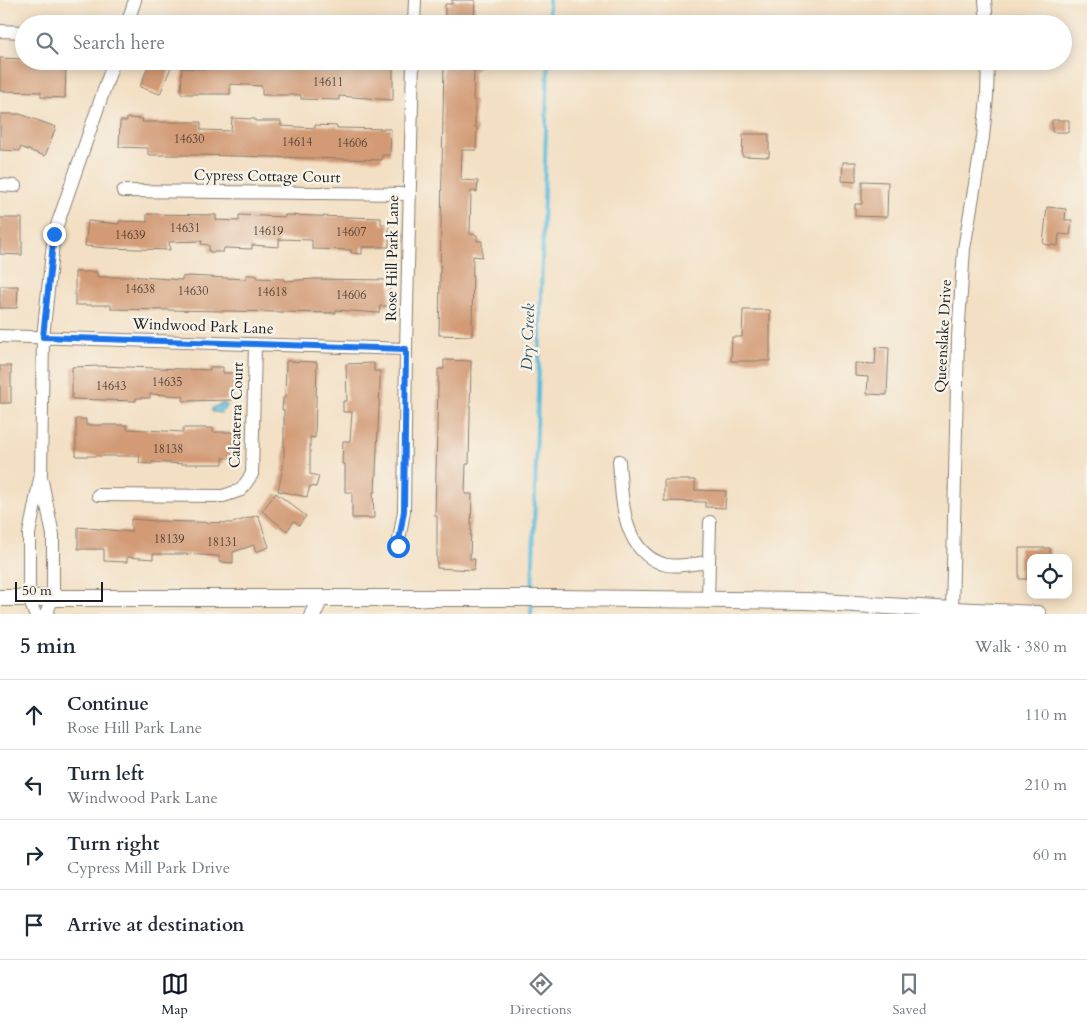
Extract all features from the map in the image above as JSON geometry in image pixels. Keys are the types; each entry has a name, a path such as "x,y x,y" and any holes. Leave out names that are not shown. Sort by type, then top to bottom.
{"main road":[{"path":"0,598 557,598 808,601 952,612 1038,614"},
{"path":"313,614 320,598"},
{"path":"320,598 327,614"}],"street":[{"path":"130,15 135,0"},
{"path":"414,15 415,0"},
{"path":"986,0 987,15"},
{"path":"0,31 15,32"},
{"path":"35,614 29,598 29,534 41,474 43,337 54,234 111,70"},
{"name":"Rose Hill Park Lane","path":"398,546 404,511 413,70"},
{"name":"Queenslake Drive","path":"952,612 960,295 964,249 983,137 988,70"},
{"path":"0,186 15,186"},
{"name":"Cypress Cottage Court","path":"123,190 410,194"},
{"name":"Windwood Park Lane","path":"0,336 406,349"},
{"name":"Calcaterra Court","path":"98,495 223,496 241,490 252,474 255,344"},
{"path":"620,461 623,508 634,542 644,554 664,564 709,562"},
{"path":"41,474 53,535 53,598 46,614"},
{"path":"708,600 710,522"}],"water":[{"path":"223,403 227,407 221,413 212,412 212,408"}],"building":[{"path":"452,0 475,0 474,15 445,15 445,4 452,4"},
{"path":"0,58 15,59 15,70 66,70 65,98 41,97 41,92 0,91"},
{"path":"147,70 170,70 160,94 140,87"},
{"path":"182,70 393,70 393,100 339,96 339,100 301,99 301,95 262,95 262,86 230,84 230,94 181,94"},
{"path":"444,70 474,70 473,100 475,100 475,127 477,127 476,150 462,150 461,180 478,181 477,192 471,191 470,234 477,235 477,241 482,241 482,257 473,256 472,336 439,335"},
{"path":"0,114 20,114 56,127 45,156 20,147 20,151 0,150"},
{"path":"127,118 143,119 142,122 201,122 201,130 231,131 232,118 255,119 255,121 281,121 281,126 315,128 315,125 337,126 337,128 391,129 390,155 382,155 382,160 148,155 148,148 119,147 120,121 127,121"},
{"path":"1052,120 1069,120 1069,132 1052,132"},
{"path":"743,134 769,134 769,157 742,156"},
{"path":"843,162 856,162 856,182 842,181"},
{"path":"862,181 888,182 887,217 855,216 855,204 862,204"},
{"path":"1047,207 1066,209 1065,220 1072,220 1070,235 1059,234 1058,246 1043,244"},
{"path":"147,214 216,215 216,220 239,221 239,215 381,218 381,224 389,224 389,247 362,247 362,254 351,253 351,250 312,249 312,240 279,239 279,247 252,245 252,249 224,248 223,252 209,252 209,245 201,244 202,241 169,242 170,250 85,246 88,221 119,224 119,221 147,222"},
{"path":"0,218 22,218 22,255 0,254"},
{"path":"75,272 97,272 97,277 129,276 182,280 182,277 189,276 246,279 246,275 257,275 257,278 284,279 284,281 314,279 390,280 389,306 380,306 379,313 336,310 336,313 111,309 111,305 75,305"},
{"path":"0,286 18,286 17,308 0,308"},
{"path":"743,310 770,310 770,361 731,361 732,337 742,337"},
{"path":"876,347 889,348 887,395 867,394 868,377 855,376 855,363 875,364"},
{"path":"444,360 471,361 469,464 466,464 465,494 472,494 470,559 475,559 474,570 437,568 437,516 435,516 438,369 444,369"},
{"path":"286,361 317,362 315,438 310,437 310,474 319,476 316,487 310,486 307,497 278,491 284,462 284,410 282,410 283,398 285,398"},
{"path":"374,363 374,371 380,371 380,385 375,492 373,492 374,518 352,518 352,492 345,492 345,464 342,464 343,441 350,441 352,412 343,412 343,401 347,401 346,364"},
{"path":"0,366 11,366 11,403 0,403"},
{"path":"101,366 210,370 210,367 223,367 223,373 233,373 233,400 183,401 183,396 150,394 150,398 136,398 136,401 72,399 72,367"},
{"path":"76,419 86,419 86,425 127,425 127,429 183,432 183,428 213,428 213,432 233,432 233,458 223,458 223,464 152,462 152,464 139,463 140,456 76,456"},
{"path":"664,480 695,480 695,490 726,491 725,508 705,507 705,502 664,501"},
{"path":"276,493 306,516 299,525 294,521 287,531 262,511"},
{"path":"258,515 269,547 256,552 254,545 233,552 233,563 219,562 219,556 184,554 153,554 153,559 127,557 127,562 104,561 104,549 78,549 78,527 131,532 131,519 232,523"},
{"path":"1019,548 1050,548 1050,554 1027,554 1027,579 1019,579"}],"waterway":[{"name":"Dry Creek","path":"549,0 549,15"},
{"name":"Dry Creek","path":"532,594 548,70"},
{"name":"Dry Creek","path":"531,614 532,601"}],"route":[{"path":"54,234 43,337 406,349 404,511 398,546"}]}
